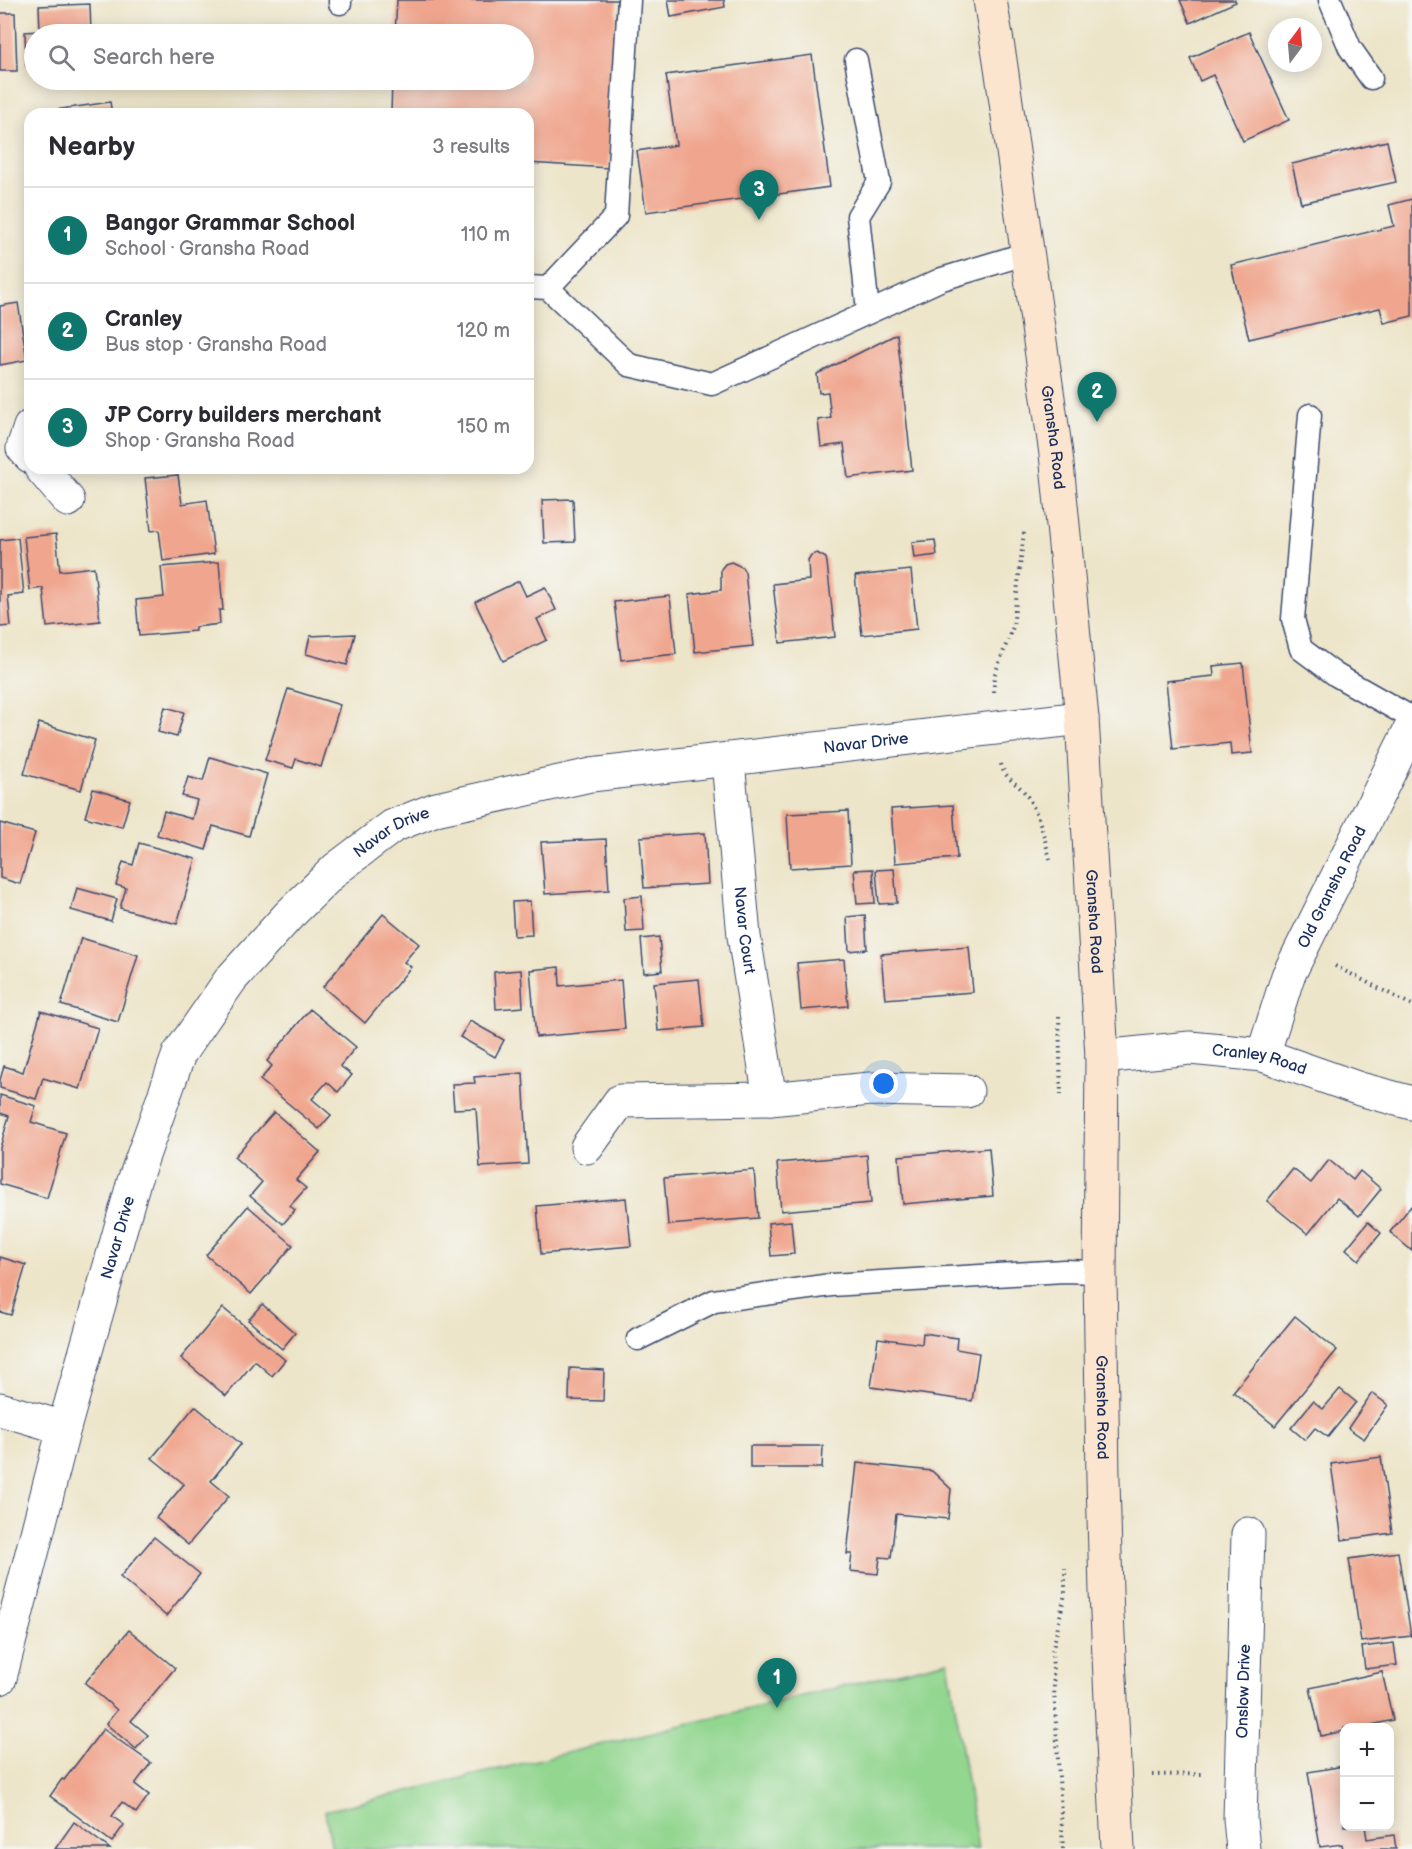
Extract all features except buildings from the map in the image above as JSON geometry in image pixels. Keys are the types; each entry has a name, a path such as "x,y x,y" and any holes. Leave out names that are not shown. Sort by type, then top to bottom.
{"street":[{"name":"Gransha Road","path":"990,0 1056,454 1082,718 1102,1058 1100,1272 1104,1524 1118,1849"},
{"path":"46,474 68,500"},
{"name":"Navar Drive","path":"0,1678 64,1428 134,1181 179,1054 231,979 288,916 336,869 393,826 436,809 591,775 1082,718"},
{"name":"Old Gransha Road","path":"1263,1055 1288,976 1412,726"},
{"name":"Navar Court","path":"728,760 744,936 770,1099"},
{"name":"Cranley Road","path":"1102,1058 1190,1048 1263,1055 1360,1089 1412,1103"},
{"path":"587,1147 620,1101 770,1099 870,1089 967,1091"},
{"path":"0,1409 64,1428"},
{"name":"Onslow Drive","path":"1244,1849 1240,1819 1248,1534"}],"lane":[{"path":"629,0 616,216 538,287 629,365 712,384 942,279 1028,253"},
{"path":"1330,0 1350,48 1371,78"},
{"path":"856,60 879,182 858,216 868,311"},
{"path":"1310,415 1293,619 1301,650 1336,675 1412,718"},
{"path":"638,1340 714,1301 831,1285 1064,1271 1100,1272"}],"path":[{"path":"1025,521 1013,627 994,676 994,729 1003,772 1024,793 1037,814 1052,864"},
{"path":"1302,949 1412,1005"},
{"path":"1059,1007 1061,1103"},
{"path":"1063,1849 1052,1653 1065,1594 1065,1559"},
{"path":"1115,1776 1196,1773"}],"green space":[{"path":"948,1661 978,1849 332,1849 325,1811"}],"place":[{"name":"JP Corry builders merchant","path":"759,220"},
{"name":"Cranley","path":"1097,422"},
{"name":"Bangor Grammar School","path":"777,1708"}]}
